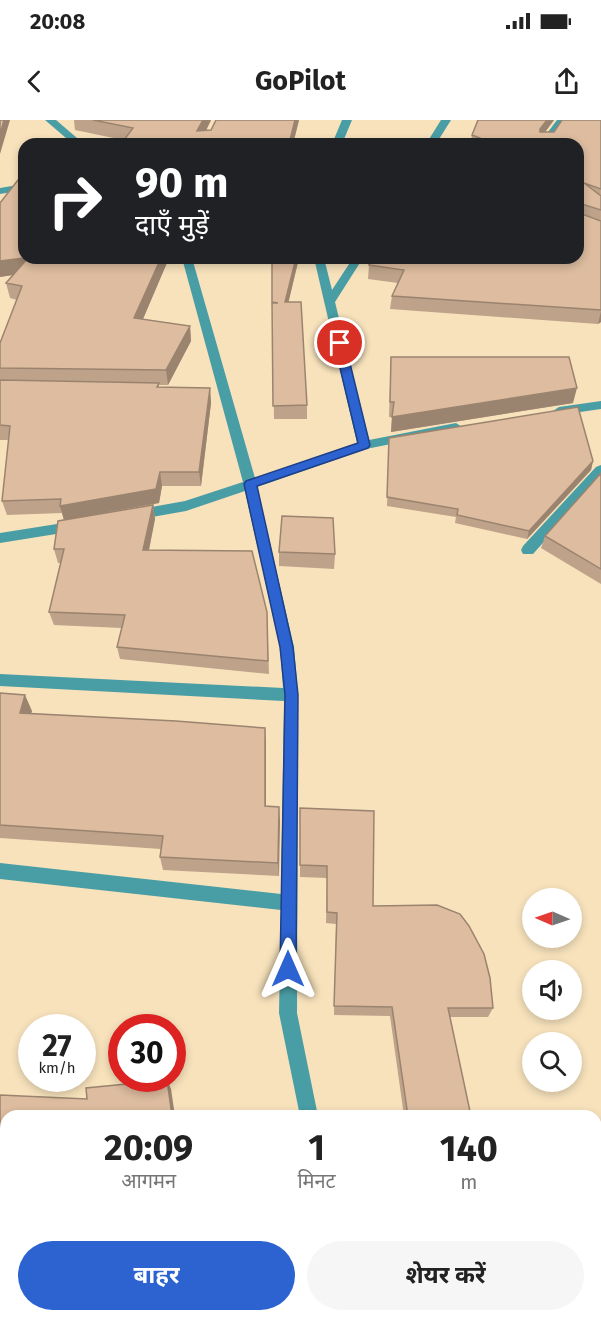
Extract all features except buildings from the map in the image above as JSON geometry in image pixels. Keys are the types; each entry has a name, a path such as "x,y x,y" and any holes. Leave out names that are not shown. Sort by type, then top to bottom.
{"street":[{"path":"50,120 72,138"},
{"path":"340,138 347,120"},
{"path":"435,138 446,120"},
{"path":"548,138 561,120"},
{"path":"0,191 18,189"},
{"path":"188,264 219,392 250,484 287,647 291,695 288,1013 308,1110"},
{"path":"320,264 364,445"},
{"path":"330,302 354,264"},
{"path":"544,414 601,405"},
{"path":"117,519 186,506 364,445 465,426"},
{"path":"528,550 601,470"},
{"path":"0,538 94,523"},
{"path":"0,680 291,695"},
{"path":"0,871 289,903"}],"route":[{"path":"288,969 291,695 287,647 250,484 364,445 340,343"}]}
